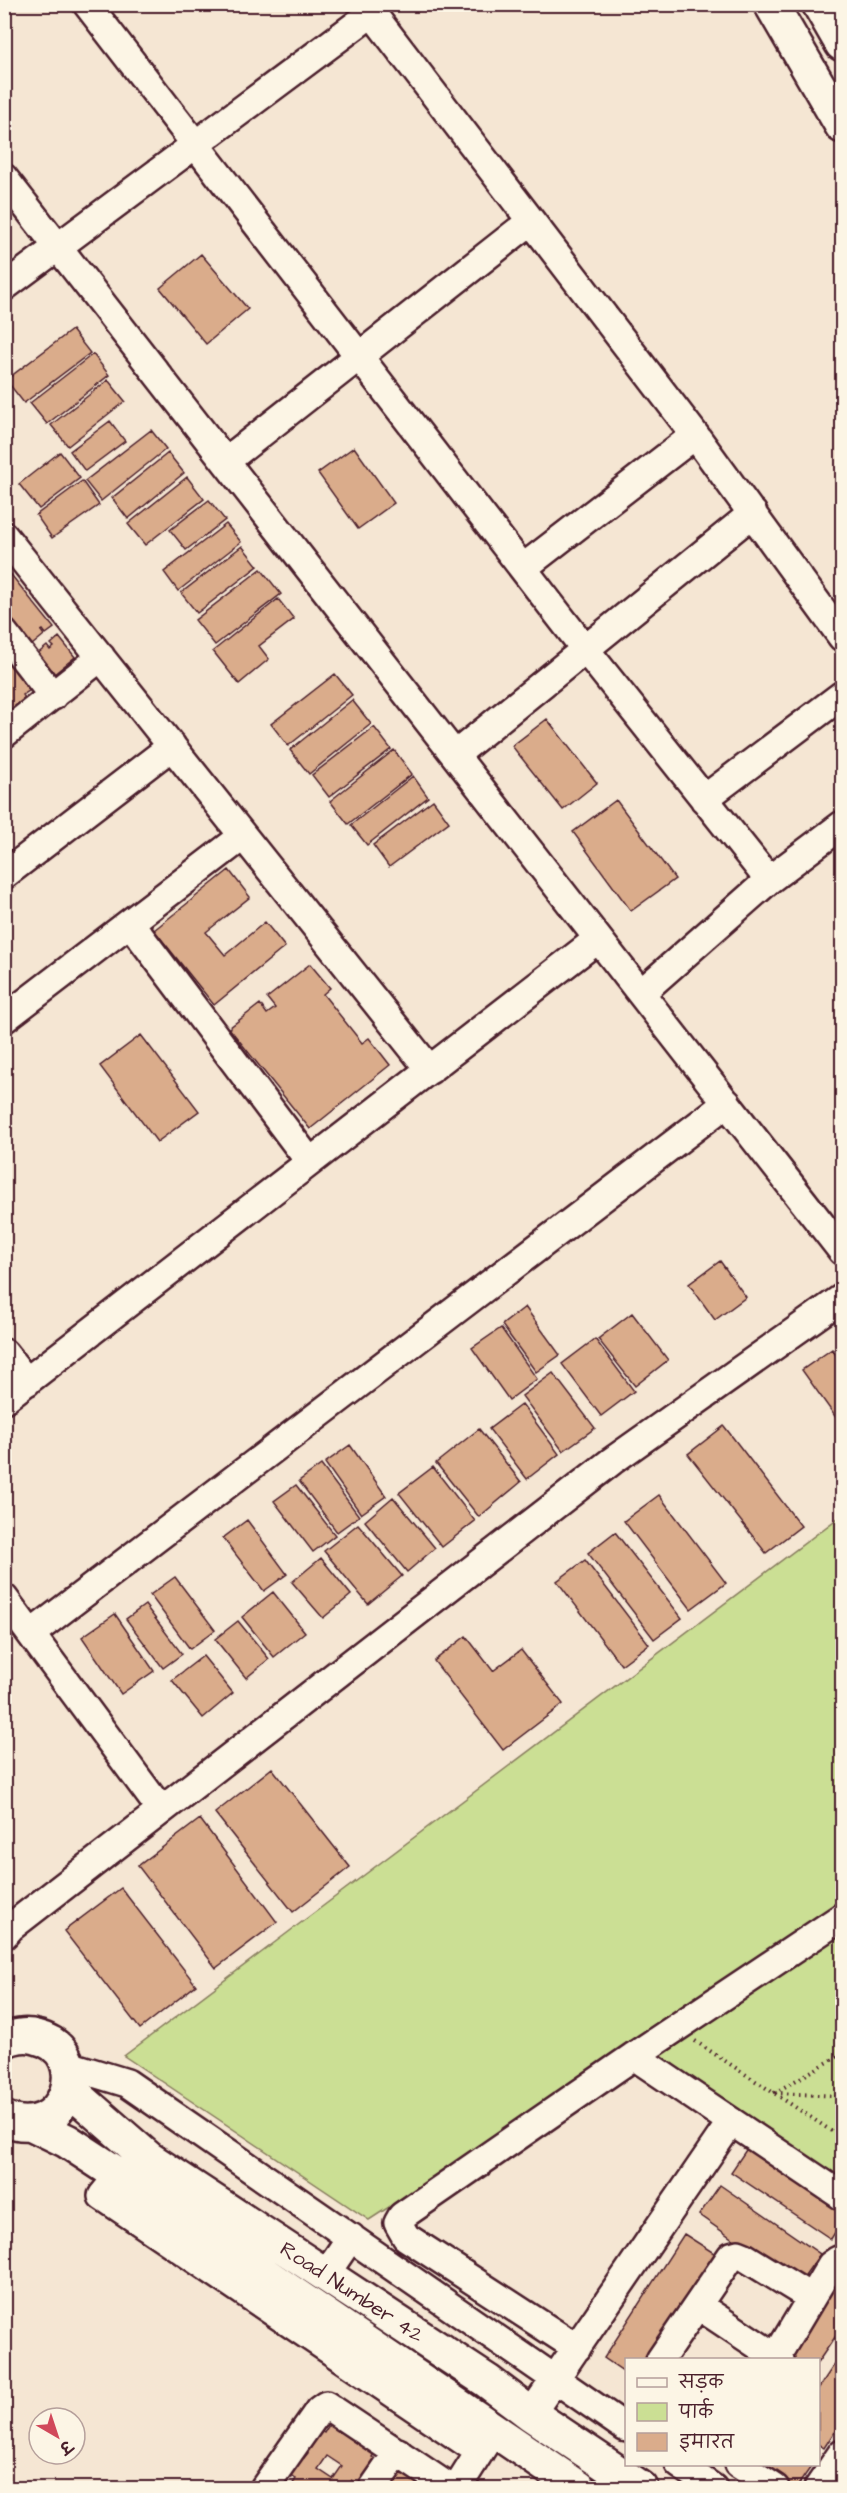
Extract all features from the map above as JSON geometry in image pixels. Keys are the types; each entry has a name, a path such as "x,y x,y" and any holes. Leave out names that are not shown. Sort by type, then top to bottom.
{"main road":[{"path":"771,4 843,126"},
{"path":"819,4 843,44"},
{"name":"Road Number 42","path":"6,2034 29,2035 45,2039 59,2050 68,2077 148,2158 487,2381 531,2414 641,2488"},
{"path":"17,2120 41,2120 54,2112 66,2097 68,2077"},
{"name":"Road Number 42","path":"17,2120 67,2141 119,2175 174,2228 486,2442 579,2488"}],"street":[{"path":"87,4 585,649 769,880"},
{"path":"4,287 59,248 369,9 695,435 843,637"},
{"path":"4,178 843,1251"},
{"path":"226,461 531,221"},
{"path":"523,568 695,435"},
{"path":"455,754 753,513"},
{"path":"4,536 430,1070"},
{"path":"4,633 53,696"},
{"path":"8,725 53,696 101,657"},
{"path":"704,799 843,695"},
{"path":"4,875 172,746"},
{"path":"641,993 769,880 843,825"},
{"path":"4,1019 243,836"},
{"path":"130,923 310,1162"},
{"path":"4,1399 598,939"},
{"path":"31,1634 727,1103"},
{"path":"4,1935 11,1927 161,1810 612,1461 843,1298"},
{"path":"4,1353 27,1382"},
{"path":"4,1598 161,1810"},
{"path":"577,2348 406,2237 398,2223 402,2216 634,2056 843,1917"},
{"path":"634,2056 843,2196"},
{"path":"68,2077 127,2083 625,2427"},
{"path":"531,2414 731,2122"},
{"path":"325,2275 351,2237"},
{"path":"661,2358 699,2306 727,2258 738,2254 810,2296"},
{"path":"699,2306 778,2358 810,2296 831,2265 838,2260 843,2260"},
{"path":"265,2488 319,2410 326,2405 450,2488"},
{"path":"457,2488 486,2442"},
{"path":"373,2488 398,2452"},
{"path":"818,2488 843,2453"},
{"path":"682,2466 713,2488"},
{"path":"741,2466 775,2488"}],"path":[{"path":"676,2028 843,2138"},
{"path":"774,2093 843,2054"},
{"path":"774,2093 843,2096"}],"green space":[{"path":"842,1515 842,1914 369,2220 124,2056"},
{"path":"842,1927 842,2178 654,2058"}],"building":[{"path":"201,254 248,309 206,344 160,288"},
{"path":"72,330 90,353 24,403 6,380"},
{"path":"93,354 109,375 47,424 30,403"},
{"path":"108,380 125,401 68,446 51,425"},
{"path":"110,421 125,441 85,471 70,451"},
{"path":"151,430 166,449 101,501 85,481"},
{"path":"354,447 394,503 358,529 318,473"},
{"path":"60,452 80,478 39,509 19,484"},
{"path":"168,453 184,473 128,519 112,498"},
{"path":"187,477 204,499 145,545 128,524"},
{"path":"82,481 99,505 52,538 36,515"},
{"path":"209,500 225,520 186,550 170,530"},
{"path":"226,524 241,542 178,591 164,572"},
{"path":"242,546 258,566 197,613 181,593"},
{"path":"4,566 54,628 46,634 43,630 41,631 44,635 32,645 4,611"},
{"path":"261,569 281,594 215,645 195,620"},
{"path":"278,599 294,619 259,646 269,659 239,684 213,651"},
{"path":"59,637 75,657 48,679 31,659 47,646 50,650 54,647 51,644"},
{"path":"10,658 33,688 23,695 27,701 12,713 4,704 4,663"},
{"path":"335,674 352,695 288,746 271,724"},
{"path":"352,700 371,724 309,774 290,750"},
{"path":"547,719 597,783 563,810 512,746"},
{"path":"374,727 391,749 329,797 312,775"},
{"path":"394,750 412,774 348,824 330,801"},
{"path":"413,776 428,797 367,845 351,825"},
{"path":"433,800 449,822 389,867 373,845"},
{"path":"616,800 675,879 631,911 573,832"},
{"path":"229,870 250,897 206,932 225,955 265,922 285,947 214,1005 154,930"},
{"path":"310,964 330,988 323,994 362,1043 369,1038 390,1065 310,1129 229,1028 260,1004 267,1014 275,1008 267,998"},
{"path":"141,1035 199,1111 157,1142 100,1066"},
{"path":"720,1261 746,1297 715,1320 689,1284"},
{"path":"525,1307 560,1355 536,1372 502,1325"},
{"path":"632,1313 668,1360 635,1386 598,1339"},
{"path":"501,1328 537,1379 509,1400 472,1348"},
{"path":"595,1339 634,1391 601,1416 562,1364"},
{"path":"832,1349 842,1364 842,1426 802,1370"},
{"path":"553,1373 595,1428 563,1451 522,1396"},
{"path":"522,1404 559,1454 527,1479 489,1429"},
{"path":"724,1426 801,1526 766,1553 688,1454"},
{"path":"479,1429 521,1482 479,1517 436,1463"},
{"path":"350,1445 386,1496 361,1514 325,1463"},
{"path":"321,1465 359,1516 337,1532 299,1481"},
{"path":"433,1467 475,1521 442,1547 399,1493"},
{"path":"296,1485 335,1535 313,1552 274,1501"},
{"path":"659,1495 726,1583 691,1609 624,1521"},
{"path":"393,1497 435,1548 407,1572 365,1521"},
{"path":"247,1520 287,1574 264,1591 223,1538"},
{"path":"358,1524 402,1576 368,1604 324,1551"},
{"path":"615,1532 682,1618 654,1639 588,1553"},
{"path":"321,1558 351,1595 323,1618 292,1582"},
{"path":"585,1560 649,1644 621,1665 557,1581"},
{"path":"175,1577 215,1630 190,1649 150,1595"},
{"path":"273,1592 305,1632 274,1657 242,1617"},
{"path":"145,1605 182,1654 163,1668 126,1619"},
{"path":"115,1614 154,1671 121,1694 82,1637"},
{"path":"238,1621 269,1659 246,1678 215,1639"},
{"path":"466,1636 493,1671 521,1650 563,1704 503,1750 434,1661"},
{"path":"203,1656 233,1693 203,1718 172,1680"},
{"path":"272,1768 350,1867 293,1912 215,1813"},
{"path":"200,1819 277,1922 216,1968 138,1866"},
{"path":"121,1888 196,1985 140,2029 64,1931"},
{"path":"750,2144 842,2205 842,2221 831,2239 731,2172"},
{"path":"720,2185 820,2254 798,2285 699,2215"},
{"path":"684,2234 717,2255 649,2358 625,2358 625,2372 604,2358"},
{"path":"841,2276 842,2327 820,2359 793,2358 787,2353"},
{"path":"842,2353 842,2420 824,2448 820,2445 820,2386"},
{"path":"332,2420 377,2449 372,2457 376,2459 359,2485 352,2480 349,2484 355,2488 290,2488 296,2479 289,2474 300,2455 304,2458 308,2453 304,2450 318,2429 324,2433","holes":["327,2456 342,2466 333,2479 318,2469"]},
{"path":"396,2460 438,2488 377,2488"},
{"path":"758,2466 812,2466 796,2488 789,2488"}]}
